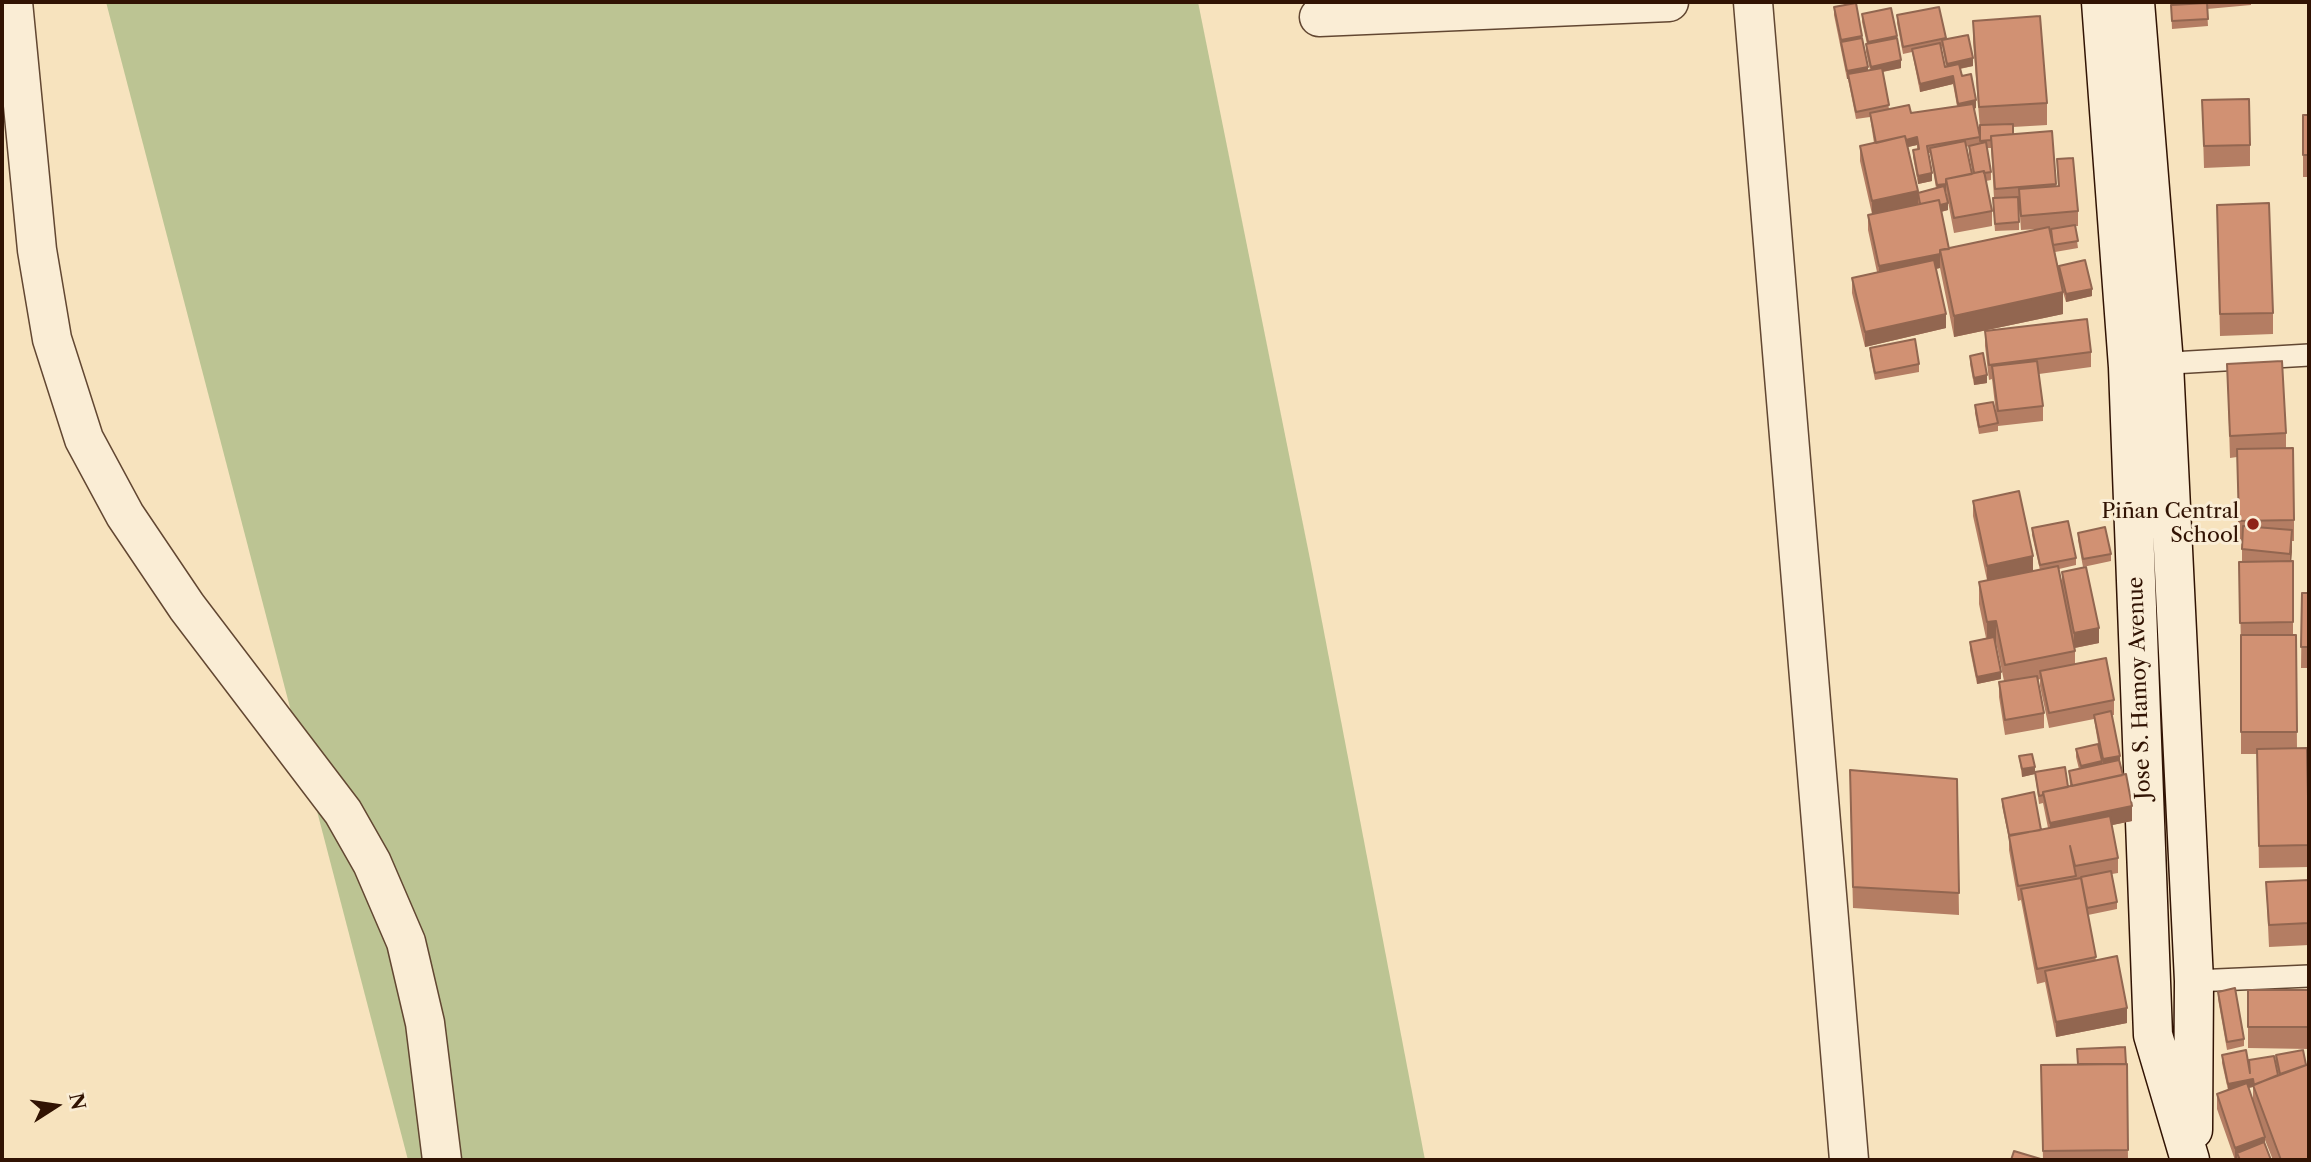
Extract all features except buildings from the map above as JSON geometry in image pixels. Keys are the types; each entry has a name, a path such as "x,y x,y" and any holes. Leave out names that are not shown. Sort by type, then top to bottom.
{"street":[{"path":"13,2 37,250 52,339 85,439 125,515 171,584 343,812 372,863 406,942 425,1023 442,1160"},
{"path":"1319,17 1669,2"},
{"path":"1753,2 1849,1160"},
{"name":"Jose S. Hamoy Avenue","path":"2101,2 2146,365 2194,981 2191,1160"},
{"name":"Jose S. Hamoy Avenue","path":"2135,2 2146,365 2153,1035 2191,1160"}],"lane":[{"path":"2146,365 2309,355"},
{"path":"2194,981 2309,976"}],"green space":[{"path":"106,2 1198,2 1311,564 1425,1160 408,1160"}],"place":[{"name":"Piñan Central School","path":"2253,524"}]}
